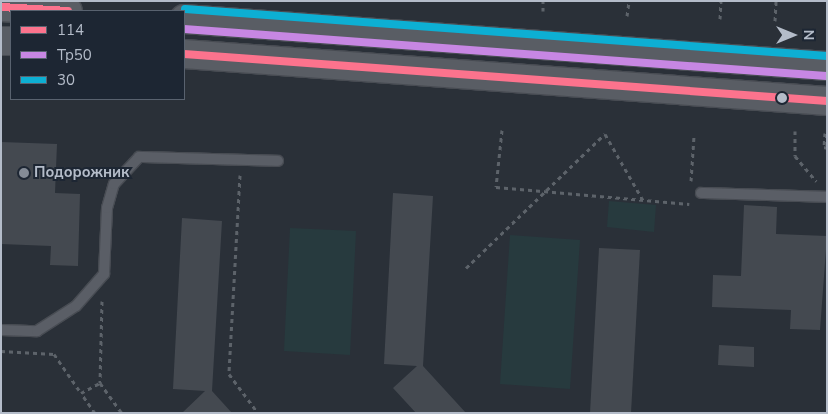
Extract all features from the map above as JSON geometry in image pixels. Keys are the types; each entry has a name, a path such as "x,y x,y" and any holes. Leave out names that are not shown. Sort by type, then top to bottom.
{"main road":[{"path":"1,7 51,10"},
{"path":"185,19 827,66"},
{"path":"185,54 827,101"}],"lane":[{"path":"1,330 37,331 76,306 104,274 107,208 114,184 127,166 139,157 278,161"},
{"path":"696,194 827,197"}],"path":[{"path":"543,1 543,10"},
{"path":"627,16 628,1"},
{"path":"720,19 721,1"},
{"path":"775,21 776,1"},
{"path":"502,130 496,187 690,204 696,194"},
{"path":"795,131 795,156 820,185"},
{"path":"826,133 824,147 827,148"},
{"path":"466,268 604,134 643,200"},
{"path":"691,185 694,136"},
{"path":"241,160 229,374 258,413"},
{"path":"104,274 100,383 122,413"},
{"path":"1,351 54,354 95,413"},
{"path":"81,393 100,383"}],"green space":[{"path":"609,201 656,205 654,232 607,227"},
{"path":"290,228 356,231 350,355 284,351"},
{"path":"510,235 580,240 570,389 500,384"}],"building":[{"path":"1,142 57,144 55,193 80,194 78,266 50,265 51,246 1,244"},
{"path":"393,193 433,196 423,366 466,413 416,413 393,388 417,366 384,364"},
{"path":"744,205 777,207 776,234 827,236 820,330 790,329 791,310 712,307 713,275 741,276"},
{"path":"182,218 222,221 212,391 232,413 182,413 205,391 173,389"},
{"path":"599,248 640,250 631,413 590,413"},
{"path":"719,345 754,347 754,367 718,365"}],"transit line":[{"name":"114","path":"1,7 51,10"},
{"name":"30","path":"185,9 827,56"},
{"name":"Тр50","path":"185,29 826,76"},
{"name":"114","path":"185,54 827,101"}],"place":[{"name":"Подорожник","path":"24,173"}]}
